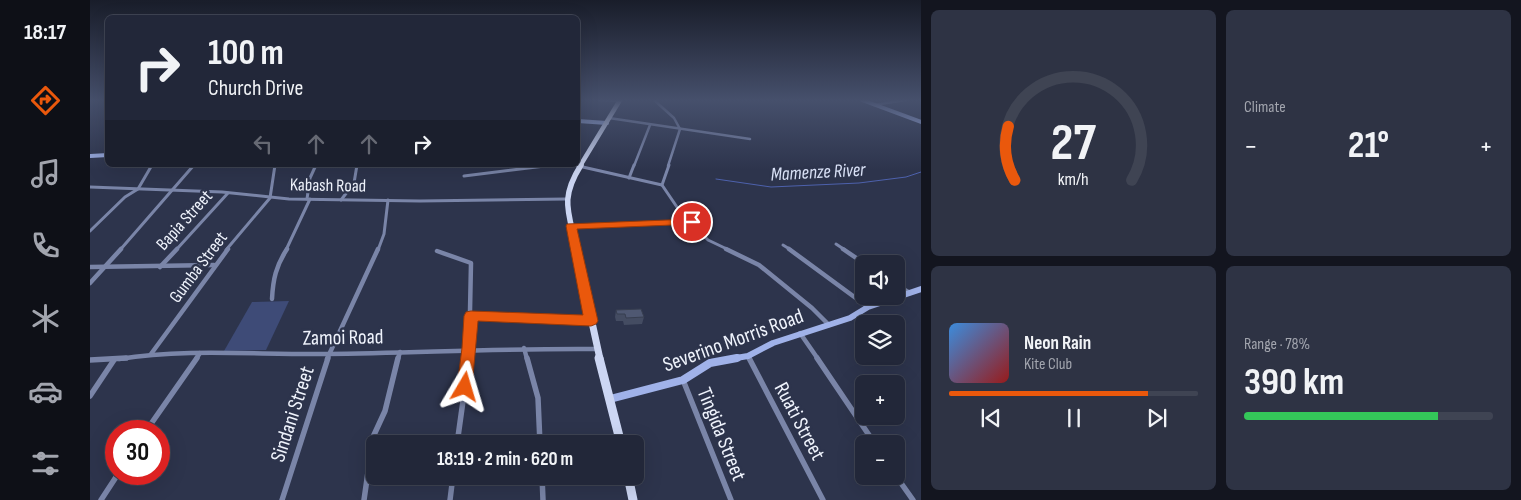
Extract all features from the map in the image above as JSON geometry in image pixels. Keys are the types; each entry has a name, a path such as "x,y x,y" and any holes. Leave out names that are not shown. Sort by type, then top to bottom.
{"main road":[{"path":"580,162 606,123"},
{"path":"577,167 566,199 597,349 619,435"},
{"path":"630,485 633,500"}],"street":[{"path":"633,123 750,139"},
{"path":"662,185 676,142 680,137 678,123"},
{"path":"629,178 650,125"},
{"path":"90,156 105,155"},
{"path":"90,231 125,197 138,189 151,167"},
{"path":"90,283 192,167"},
{"path":"270,198 274,167"},
{"path":"272,300 272,278 277,264 290,243 308,199 310,178 315,167"},
{"path":"341,200 354,183 357,167"},
{"path":"464,176 537,167"},
{"path":"580,167 662,185 680,213 692,222 708,240 759,265 829,324"},
{"name":"Kabash Road","path":"90,187 228,192 270,198 341,200 566,199"},
{"name":"Bapia Street","path":"160,267 228,192"},
{"name":"Gumba Street","path":"151,354 214,265 270,198"},
{"name":"Sindani Street","path":"282,500 329,354 372,266 384,234 388,200"},
{"path":"571,226 692,222"},
{"path":"836,244 855,257"},
{"path":"783,246 803,258 868,306"},
{"path":"437,251 471,263 470,348 458,435"},
{"path":"90,267 214,265"},
{"name":"Severino Morris Road","path":"610,399 683,380 710,363 748,356 773,343 850,318 868,306 921,289"},
{"path":"905,291 910,294"},
{"path":"471,316 591,321"},
{"path":"800,333 868,435"},
{"name":"Zamoi Road","path":"90,360 114,360 151,354 329,354 470,348 597,349"},
{"path":"524,348 538,398 540,435"},
{"path":"364,500 373,437 385,411 400,352"},
{"path":"154,420 200,353"},
{"name":"Ruati Street","path":"748,356 823,500"},
{"path":"90,396 114,360"},
{"name":"Tingida Street","path":"683,380 731,500"},
{"path":"101,500 111,485"},
{"path":"450,500 452,485"},
{"path":"542,485 543,500"},
{"path":"902,485 913,500"}],"shaded area":[{"path":"289,301 266,350 224,351 252,302"}],"building":[{"path":"641,309 644,317 626,318 625,314 617,314 616,310"}],"waterway":[{"name":"Mamenze River","path":"716,179 771,187 859,183 906,177 921,172"}],"route":[{"path":"465,387 470,348 471,316 591,321 571,226 692,222"}]}
